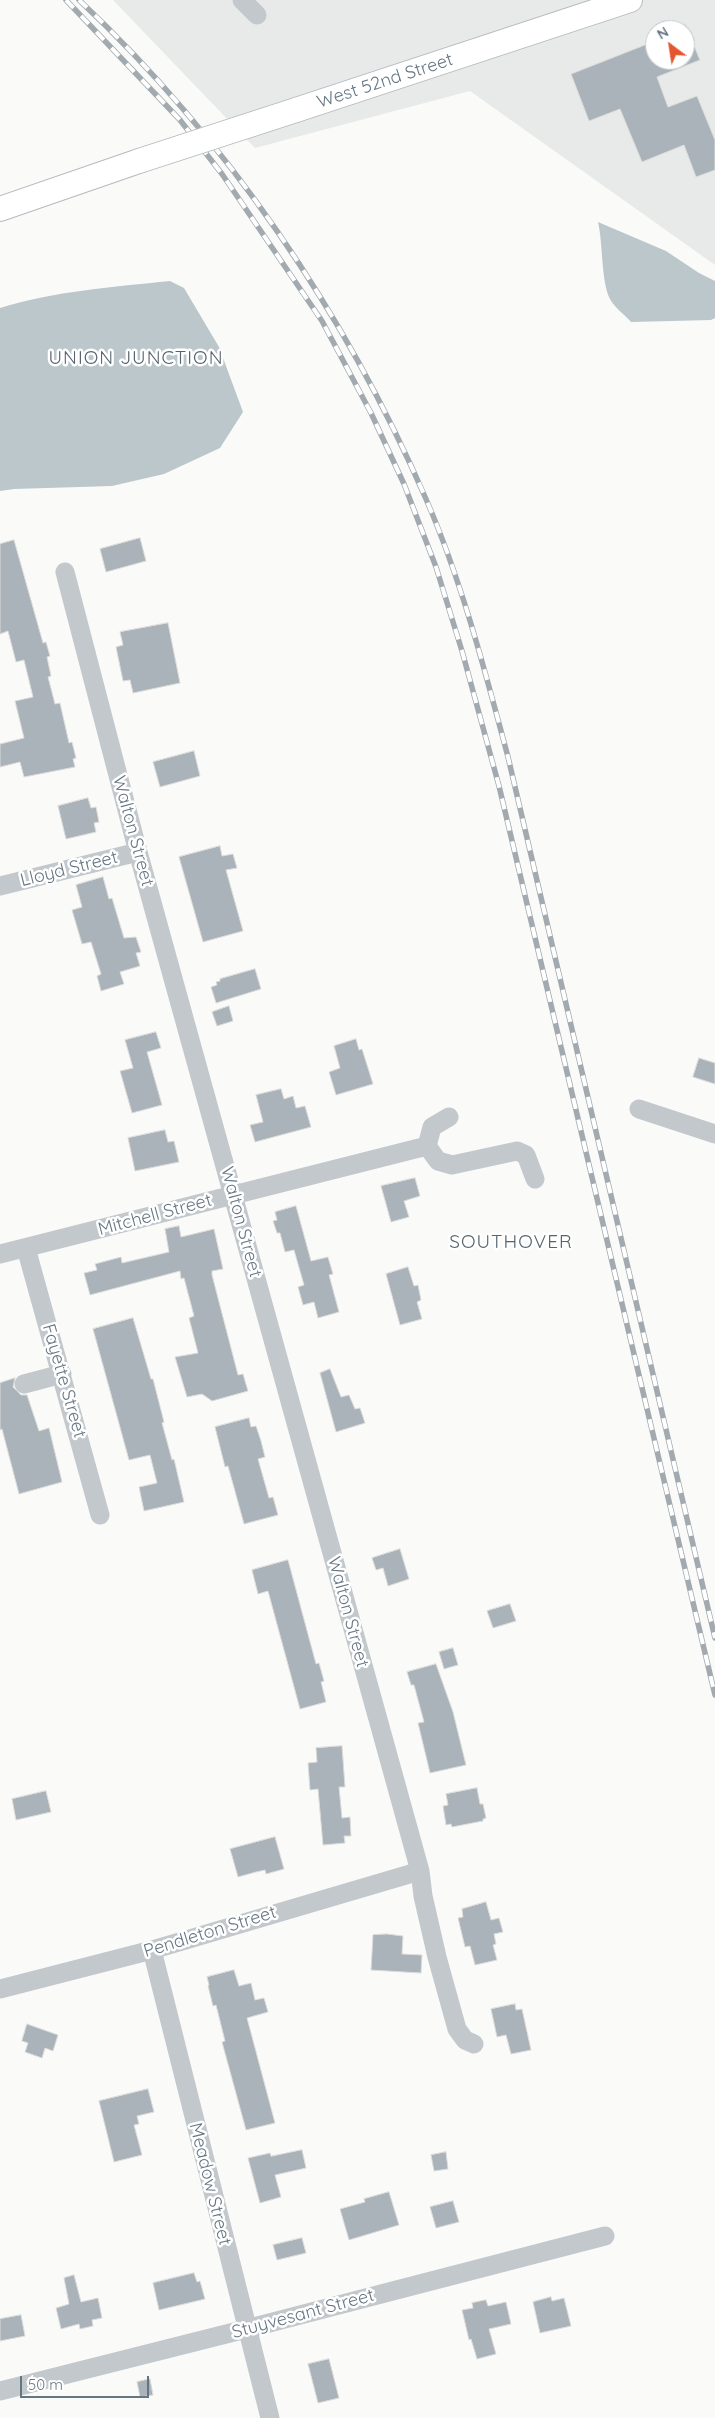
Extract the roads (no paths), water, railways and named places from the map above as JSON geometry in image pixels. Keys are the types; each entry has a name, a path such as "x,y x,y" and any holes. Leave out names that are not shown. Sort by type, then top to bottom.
{"main road":[{"name":"West 52nd Street","path":"0,209 139,161 630,0"}],"street":[{"path":"242,0 257,16"},
{"name":"Walton Street","path":"65,572 138,852 420,1871 429,1922 455,2022 465,2040 474,2044"},
{"name":"Lloyd Street","path":"0,886 138,852"},
{"path":"639,1109 715,1134"},
{"path":"449,1117 432,1127 427,1146 438,1161 452,1165 517,1151 526,1155 535,1179"},
{"name":"Mitchell Street","path":"0,1254 427,1146"},
{"name":"Fayette Street","path":"26,1248 100,1515"},
{"path":"24,1384 62,1374"},
{"name":"Pendleton Street","path":"0,1989 152,1950 420,1871"},
{"name":"Meadow Street","path":"152,1950 246,2329 270,2418"},
{"name":"Stuyvesant Street","path":"0,2391 605,2236"}],"railway":[{"path":"66,0 180,120 222,174 322,321 371,413 404,484 436,567 462,651 499,786 715,1695"},
{"path":"79,0 133,54 184,110 278,232 320,296 358,362 394,430 439,530 462,594 508,757 715,1638"}],"district":[{"name":"UNION JUNCTION","path":"136,358"},
{"name":"SOUTHOVER","path":"511,1242"}]}
